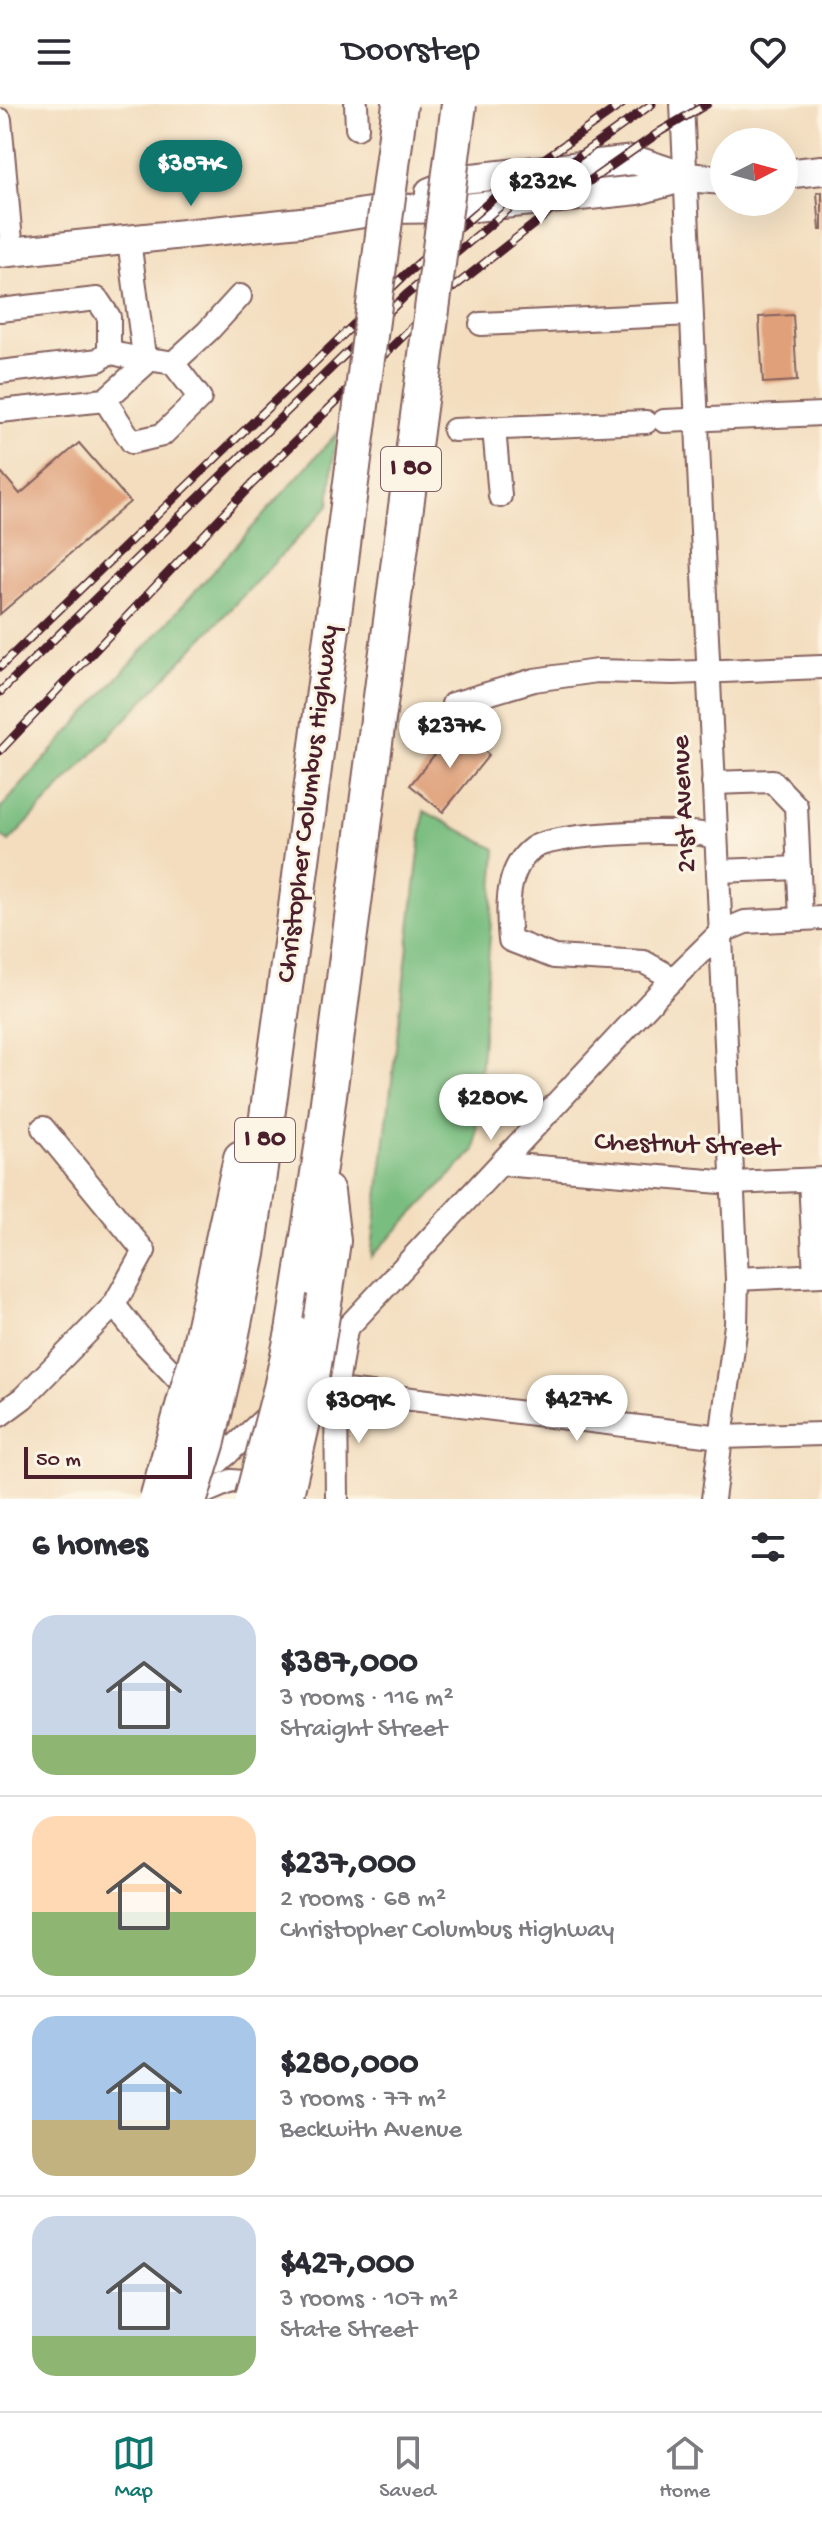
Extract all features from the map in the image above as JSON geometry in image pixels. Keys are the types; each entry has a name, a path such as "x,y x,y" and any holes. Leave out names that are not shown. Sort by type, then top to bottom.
{"highway":[{"name":"Christopher Columbus Highway","path":"190,1499 208,1441 212,1358 240,1296 261,1168 400,104"},
{"name":"Christopher Columbus Highway","path":"252,1499 293,1332 322,1148 459,104"},
{"path":"285,1499 309,1395 333,1241 322,1148"},
{"path":"157,1499 212,1358"}],"main road":[{"path":"798,173 822,170"},
{"path":"6,253 320,220 389,209 465,208 638,190 685,177 710,179"}],"street":[{"path":"356,104 357,128"},
{"name":"21st Avenue","path":"682,104 737,1279 736,1325 713,1499"},
{"path":"0,120 6,253"},
{"path":"0,411 105,400 145,364 129,240"},
{"path":"173,363 240,296"},
{"path":"103,309 136,297"},
{"path":"0,310 97,299 109,317 104,355"},
{"path":"481,324 691,314"},
{"path":"0,372 104,355 144,357 173,363 200,398 162,435 132,442 105,400"},
{"path":"454,430 822,414"},
{"path":"494,428 500,496"},
{"path":"453,704 534,680 597,671 708,673 822,667"},
{"path":"179,1499 304,1383 346,1329 721,932 745,922 812,919 799,868 796,806 772,781 713,783"},
{"path":"674,979 644,962 554,957 510,940 508,916 513,871 534,846 587,835 692,833 716,837"},
{"path":"718,871 799,868"},
{"path":"0,1415 23,1398 114,1305 144,1251 43,1128"},
{"name":"Chestnut Street","path":"502,1164 733,1183 816,1180"},
{"path":"737,1279 818,1275 816,1180"},
{"path":"114,1305 182,1383 227,1454"},
{"path":"337,1499 336,1391 346,1329"},
{"path":"304,1383 336,1391 721,1437 822,1434"},
{"path":"190,1499 231,1481 272,1484 292,1499"}],"green space":[{"path":"336,434 329,505 9,842 0,835 0,809"},
{"path":"424,811 496,849 475,1150 371,1257"}],"building":[{"path":"822,192 822,230 820,230 817,193"},
{"path":"793,315 797,381 763,383 759,317"},
{"path":"79,443 130,502 0,614 0,471 20,494"},
{"path":"456,728 489,755 443,812 410,785"}],"railway":[{"path":"0,667 406,274 517,178 622,104"},
{"path":"0,692 406,295 529,192 652,104"},
{"path":"0,751 252,484 449,291 581,187 661,131 707,104"}]}
